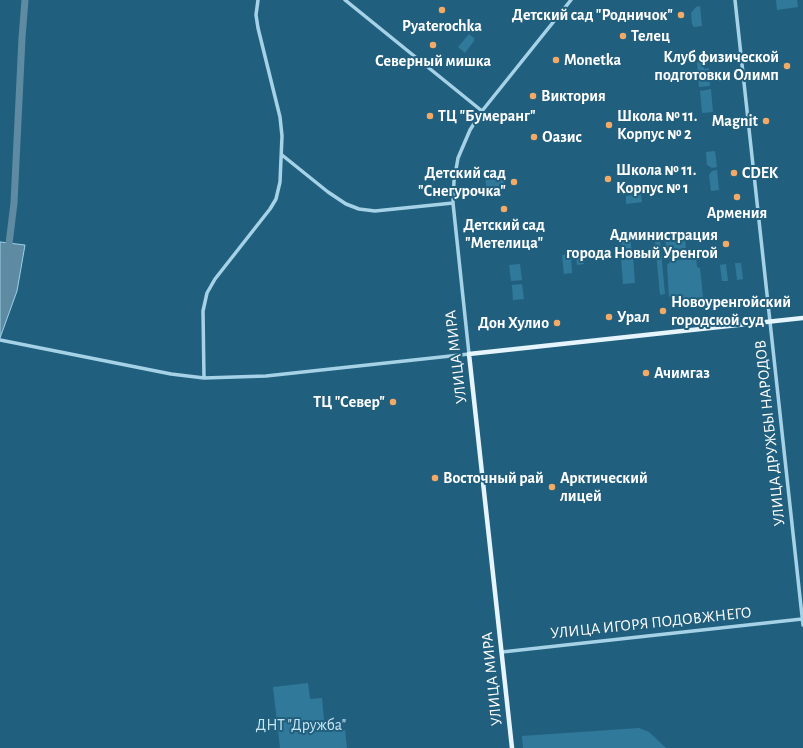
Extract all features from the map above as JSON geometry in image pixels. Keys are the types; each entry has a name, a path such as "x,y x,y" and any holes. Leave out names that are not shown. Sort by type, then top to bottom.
{"main road":[{"path":"469,354 803,318"},
{"name":"УЛИЦА МИРА","path":"469,354 512,748"}],"street":[{"path":"204,378 203,311 207,293 216,277 274,204 280,182 282,155 280,117 258,28 256,15 258,0"},
{"path":"345,0 482,110"},
{"name":"УЛИЦА МИРА","path":"469,354 453,202 454,181 458,158 470,130 482,110 571,0"},
{"name":"УЛИЦА ДРУЖБЫ НАРОДОВ","path":"735,0 803,626"},
{"path":"282,155 328,192 346,204 359,209 375,211 453,202"},
{"path":"0,340 171,374 204,378 266,376 469,354"},
{"name":"УЛИЦА ИГОРЯ ПОДОВЖНЕГО","path":"502,652 802,619"}],"green space":[{"path":"776,0 797,0 798,7 777,10"},
{"path":"700,6 702,26 694,27 692,24 691,13 696,7"},
{"path":"469,34 474,38 474,41 465,53 458,47"},
{"path":"697,62 703,62 704,69 709,68 710,86 699,87"},
{"path":"711,89 713,112 702,113 700,91"},
{"path":"715,151 717,167 712,168 707,165 706,152"},
{"path":"717,170 719,190 711,191 709,175 712,171"},
{"path":"503,176 505,189 487,191 485,178"},
{"path":"641,194 642,202 626,204 626,196"},
{"path":"654,230 659,230 665,294 660,295"},
{"path":"688,235 688,238 685,239 686,248 679,249 679,257 667,258 665,238"},
{"path":"630,236 632,254 622,255 621,237"},
{"path":"571,254 572,273 564,274 562,255"},
{"path":"576,254 583,254 584,264 577,265"},
{"path":"633,257 635,283 623,284 621,258"},
{"path":"696,258 697,267 700,268 703,297 675,301 674,295 669,297 667,265 671,261"},
{"path":"735,263 741,263 743,279 737,280"},
{"path":"520,264 522,280 511,281 509,265"},
{"path":"726,264 728,281 722,281 720,265"},
{"path":"522,284 524,299 513,300 512,285"},
{"name":"ДНТ \"Дружба\"","path":"308,683 310,699 322,698 325,732 345,730 347,748 280,748 273,687"},
{"path":"639,728 649,732 666,748 523,748 522,736"}],"shaded area":[{"path":"0,242 25,245 17,291 0,338"}],"waterway":[{"path":"8,252 14,203 25,0"}],"place":[{"name":"Pyaterochka","path":"442,10"},
{"name":"Детский сад \"Родничок\"","path":"681,15"},
{"name":"Телец","path":"623,36"},
{"name":"Северный мишка","path":"433,45"},
{"name":"Monetka","path":"556,60"},
{"name":"Клуб физической подготовки Олимп","path":"787,66"},
{"name":"Виктория","path":"533,96"},
{"name":"ТЦ \"Бумеранг\"","path":"430,116"},
{"name":"Magnit","path":"766,121"},
{"name":"Школа № 11. Корпус № 2","path":"609,125"},
{"name":"Оазис","path":"534,137"},
{"name":"CDEK","path":"734,173"},
{"name":"Школа № 11. Корпус № 1","path":"608,179"},
{"name":"Детский сад \"Снегурочка\"","path":"514,182"},
{"name":"Армения","path":"737,197"},
{"name":"Детский сад \"Метелица\"","path":"504,209"},
{"name":"Администрация города Новый Уренгой","path":"726,244"},
{"name":"Новоуренгойский городской суд","path":"663,311"},
{"name":"Урал","path":"609,317"},
{"name":"Дон Хулио","path":"557,323"},
{"name":"Ачимгаз","path":"646,373"},
{"name":"ТЦ \"Север\"","path":"393,402"},
{"name":"Восточный рай","path":"435,478"},
{"name":"Арктический лицей","path":"552,487"}]}
